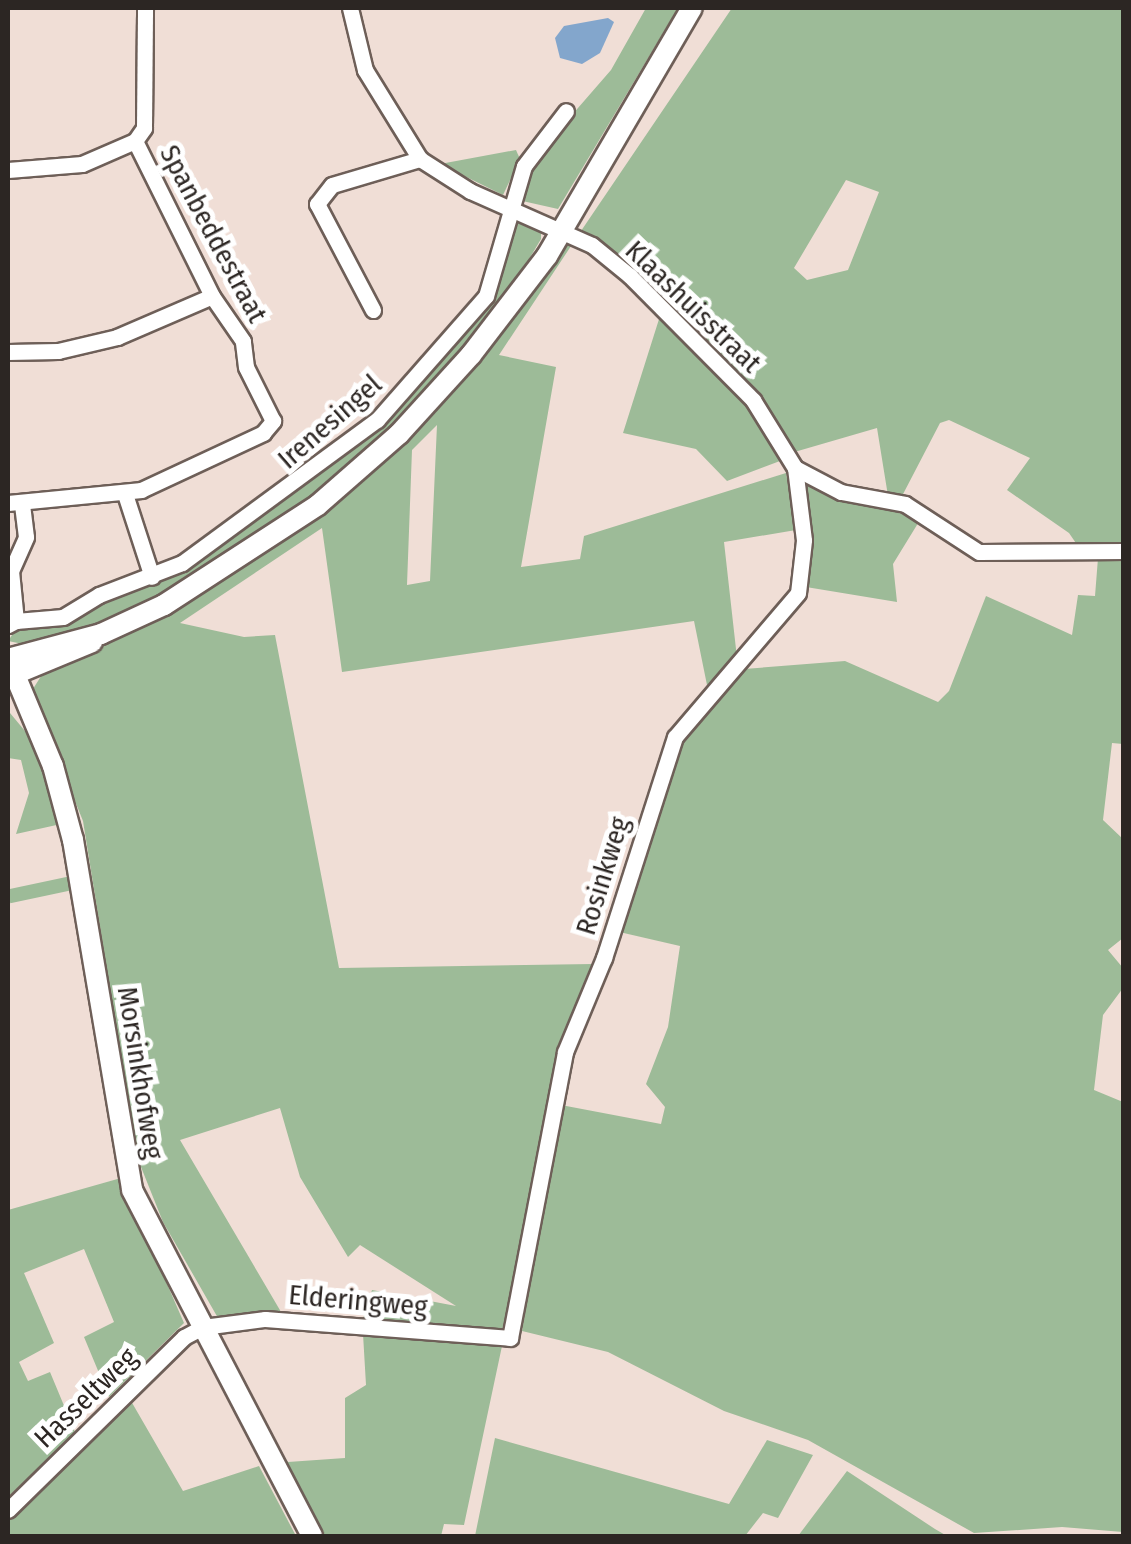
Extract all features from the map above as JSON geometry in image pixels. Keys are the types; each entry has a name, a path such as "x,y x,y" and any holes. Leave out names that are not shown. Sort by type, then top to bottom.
{"main road":[{"path":"10,669 164,605 318,505 398,434 471,356 535,266 692,8"},
{"name":"Morsinkhofweg","path":"10,669 53,766 73,840 124,1163 203,1327 312,1536"}],"street":[{"name":"Spanbeddestraat","path":"125,494 167,481 264,433 272,422 246,367 243,340 212,296 135,141 146,110 146,8"},
{"name":"Klaashuisstraat","path":"350,8 364,70 420,159 470,191 510,204 558,227 630,276 721,362 796,468 841,492 904,504 978,552 1124,551"},
{"name":"Irenesingel","path":"15,503 26,537 10,578 12,623 63,617 100,595 152,576 293,487 378,420 486,296 510,204 533,148 566,110"},
{"path":"8,170 82,164 135,141"},
{"path":"373,310 317,204 332,186 420,159"},
{"path":"8,352 58,352 116,338 212,296"},
{"name":"Rosinkweg","path":"510,1338 565,1052 598,974 675,738 798,593 804,540 796,468"},
{"path":"15,503 125,494 152,576"},
{"name":"Elderingweg","path":"203,1327 265,1319 510,1338"},
{"name":"Hasseltweg","path":"8,1510 184,1336 203,1327"}],"green space":[{"path":"646,8 678,8 558,209 518,200 538,154 611,70"},
{"path":"732,8 1123,8 1123,543 1080,549 1069,533 1007,490 1030,458 949,420 940,423 901,498 888,496 877,428 791,453 698,327 581,231","holes":["846,180 879,192 848,270 807,280 794,268"]},
{"path":"516,150 520,159 503,195 440,164"},
{"path":"514,218 541,226 541,239 513,286 387,435 234,555 118,620 28,645 8,641 18,626 61,622 167,575 299,488 482,311"},
{"path":"573,243 499,355 556,367 521,567 580,559 584,536 786,473 796,530 724,542 737,658 707,685 694,621 342,672 322,528 180,623 244,637 275,635 339,968 593,964 502,1330 363,1319 372,1290 456,1306 360,1245 348,1257 300,1177 280,1108 180,1140 284,1317 218,1318 163,1222 137,1157 83,821 31,692 45,670 169,610 323,512 559,245","holes":["437,425 430,581 407,585 412,450"]},
{"path":"660,316 734,387 780,461 727,481 696,449 623,433"},
{"path":"800,480 920,520 893,564 897,602 806,587"},
{"path":"1123,555 1123,744 1112,743 1103,820 1123,839 1123,938 1108,950 1123,968 1123,988 1103,1015 1094,1090 1123,1102 1123,1532 1062,1527 974,1533 808,1440 724,1411 608,1352 522,1331 561,1105 661,1124 665,1107 646,1084 668,1027 680,946 615,931 675,751 704,705 744,669 845,661 938,702 949,691 986,596 1072,635 1078,595 1095,596 1098,558"},
{"path":"10,713 30,737 61,824 16,834 29,793 21,760 8,758"},
{"path":"71,876 74,890 10,903 8,889"},
{"path":"121,1178 184,1323 109,1397 84,1337 114,1322 84,1249 24,1273 54,1343 19,1362 28,1381 50,1372 75,1432 8,1497 8,1210"},
{"path":"363,1334 502,1346 464,1525 444,1524 441,1536 318,1536 263,1430 288,1462 345,1458 345,1398 366,1385"},
{"path":"131,1401 183,1491 259,1466 296,1536 8,1536 8,1521"},
{"path":"495,1438 729,1504 767,1440 813,1455 778,1518 763,1513 745,1536 475,1536"},
{"path":"847,1471 935,1529 947,1536 798,1536"}],"water":[{"path":"608,18 614,22 600,53 582,64 560,58 555,38 564,26"}]}
